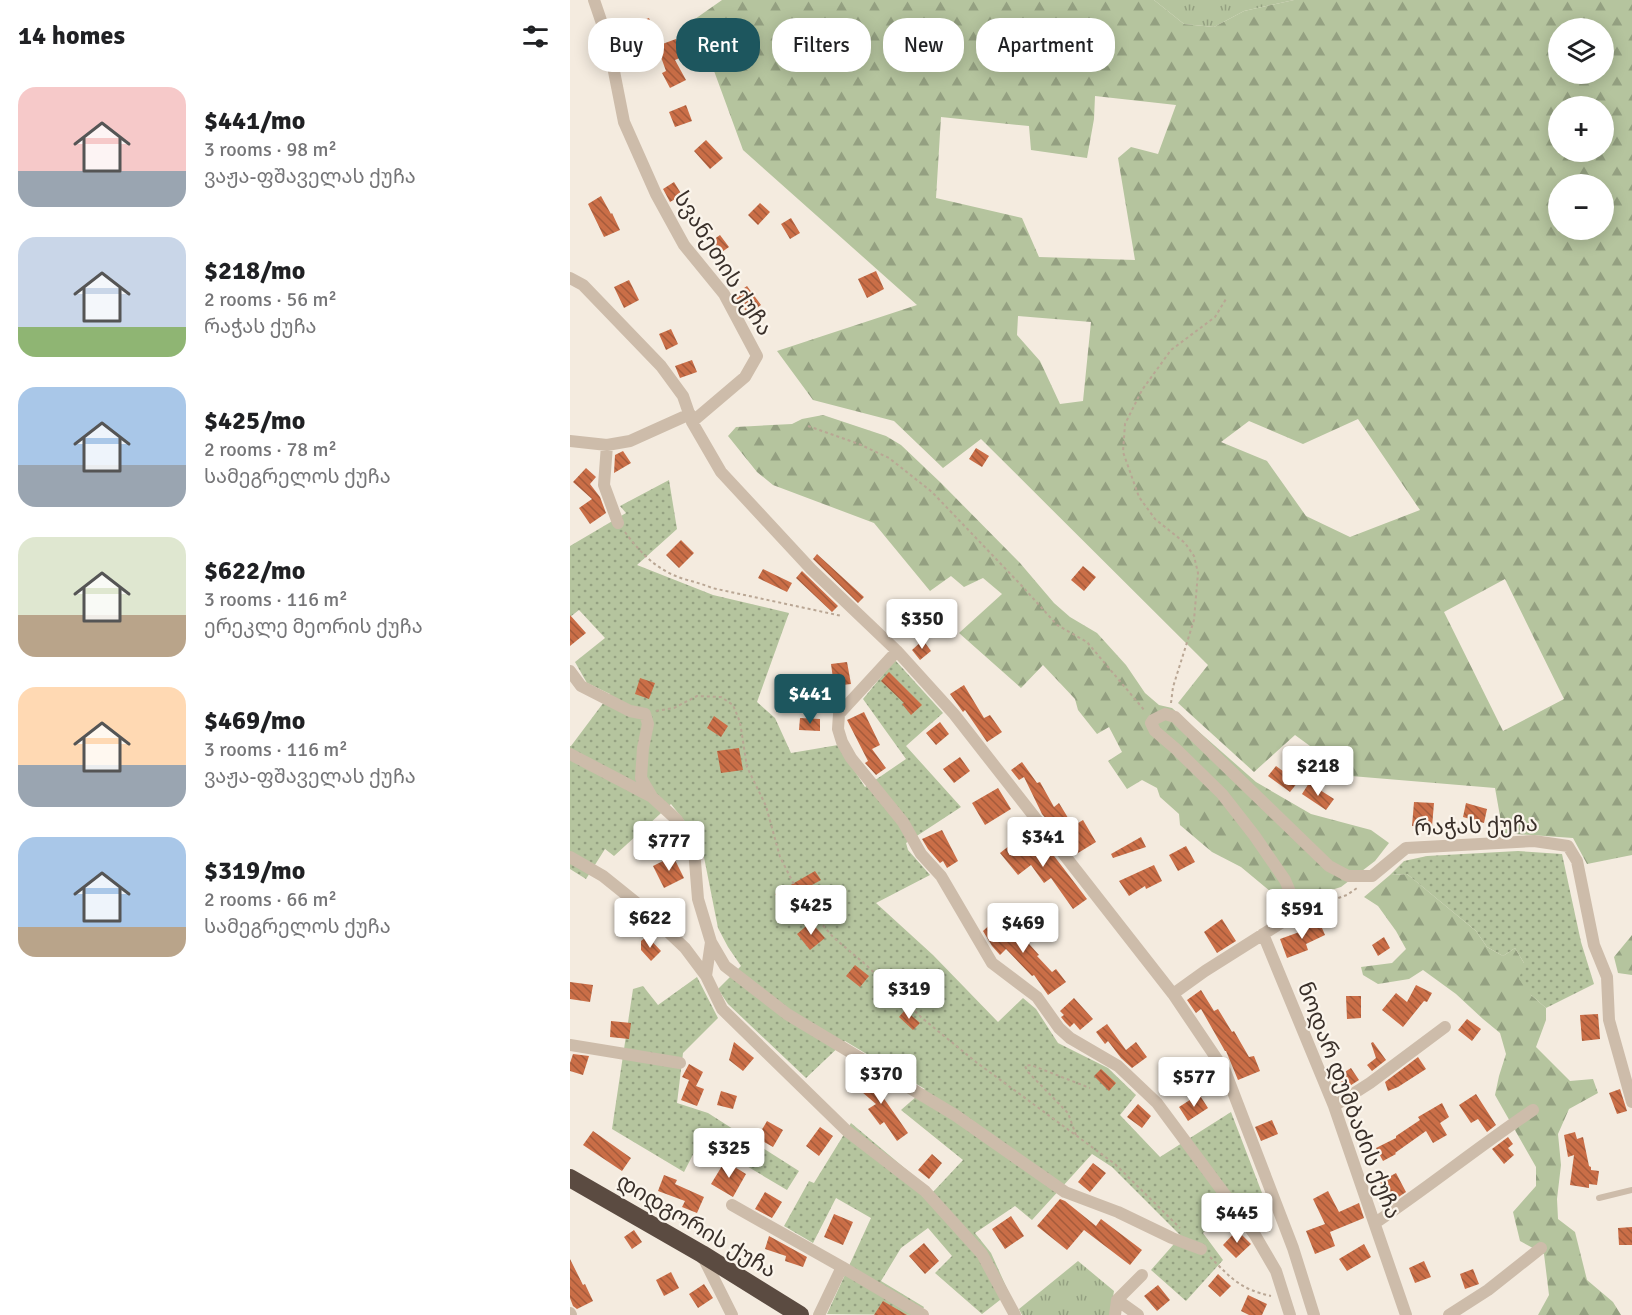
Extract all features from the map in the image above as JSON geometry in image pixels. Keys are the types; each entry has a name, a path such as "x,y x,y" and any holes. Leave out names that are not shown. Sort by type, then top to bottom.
{"highway":[{"name":"დიდგორის ქუჩა","path":"570,1178 702,1254 800,1315"}],"street":[{"name":"სვანეთის ქუჩა","path":"570,441 607,445 630,441 691,418 745,377 757,356 724,294 684,245 656,194 624,122 608,41 594,0"},
{"path":"570,278 583,285 661,366 683,396 691,418 721,472 811,569 897,651 954,714 1173,994 1225,1071 1293,1248 1314,1315"},
{"path":"607,445 604,485 618,523"},
{"path":"897,651 839,714 838,729 850,758 903,822 921,854 941,876 992,963 1037,997 1059,1028 1070,1038 1118,1066 1157,1103 1255,1235 1276,1271 1290,1315"},
{"path":"570,671 581,686 630,711 645,714 648,724 643,748 641,778 652,797"},
{"path":"1295,914 1294,901 1285,880 1254,835 1222,794 1155,731 1151,723 1153,720 1165,714 1175,717 1329,866 1348,876 1372,876"},
{"path":"570,754 652,797 677,820 694,849 698,899 711,942 725,966 787,1014 955,1115 1065,1192 1118,1212 1201,1249"},
{"name":"რაჭას ქუჩა","path":"1372,876 1406,848 1534,841 1568,846 1577,861 1594,945 1607,977 1609,1020 1632,1102"},
{"path":"570,857 603,876 644,909 685,948 706,976 722,1008 847,1131 925,1191 982,1254 1015,1315"},
{"path":"1173,994 1205,970 1295,914 1316,906"},
{"name":"ნოდარ დუმბაძის ქუჩა","path":"1263,934 1334,1106 1406,1315"},
{"path":"706,976 711,942"},
{"path":"1334,1106 1370,1083 1445,1027"},
{"path":"570,1045 680,1063"},
{"path":"1375,1223 1533,1110"},
{"path":"732,1205 923,1315"},
{"path":"1449,1315 1488,1290 1541,1248"},
{"path":"702,1254 732,1315"},
{"path":"819,1315 842,1267"},
{"path":"1115,1315 1117,1300 1142,1275"},
{"path":"1117,1300 1138,1315"}],"lane":[{"path":"1599,1198 1632,1190"}],"path":[{"path":"1175,717 1170,700 1194,620 1198,573 1194,556 1185,543 1155,519 1139,497 1123,452 1125,424 1142,390 1171,350 1215,317 1226,299"},
{"path":"808,426 859,444 889,458 932,492 1057,625 1087,642 1153,720"},
{"path":"618,523 639,551 658,567 683,579 702,583 712,588 842,616 858,615"},
{"path":"645,714 674,708 697,696 721,697 733,705 740,722 747,767 766,806 780,857 803,902 833,937 865,963 922,1018 976,1062 1115,1164 1236,1283 1254,1292 1273,1296 1283,1293"},
{"path":"1316,906 1347,895 1372,876"},
{"path":"1077,1136 1068,1113 1027,1071 1025,1066 1032,1065 1090,1088"}],"green space":[{"path":"722,0 1154,0 1184,24 1214,27 1244,11 1294,0 1632,0 1632,855 1587,864 1573,838 1503,833 1495,788 1351,776 1295,735 1254,772 1178,703 1208,665 981,439 943,468 894,421 813,400 777,351 917,305 743,150 714,72 760,72 760,18 696,18","holes":["1095,96 1176,105 1158,154 1131,147 1118,158 1135,260 1039,257 1022,218 936,198 941,117 1029,126 1031,150 1087,158 1094,119","1018,316 1091,322 1083,401 1060,404 1040,361 1017,335","1358,419 1420,510 1350,537 1306,516 1267,461 1221,442 1249,421 1303,444","1505,579 1564,699 1503,731 1444,612"]},
{"path":"1154,0 1294,0 1244,11 1214,27 1184,24"},
{"path":"823,415 886,436 901,445 1020,563 1054,603 1070,617 1097,633 1126,665 1145,693 1159,705 1172,708 1256,782 1311,814 1371,830 1389,843 1375,861 1341,887 1284,905 1241,867 1212,852 1180,825 1179,814 1160,797 1157,788 1142,780 1127,789 1108,761 1122,752 1109,727 1097,734 1078,710 1075,699 1043,665 1021,688 959,633 1002,594 983,578 964,587 951,576 930,591 874,523 773,485 757,472 728,436 736,427 792,424 802,419"},
{"path":"669,480 677,529 637,565 713,595 789,613 757,702 775,718 791,753 838,745 865,787 906,759 863,699 895,660 943,713 906,746 961,807 906,843 908,850 930,875 876,903 933,955 998,1022 1023,998 1036,1009 1058,1043 1108,1068 1136,1095 1120,1115 1160,1157 1231,1112 1262,1193 1224,1211 1203,1233 1223,1260 1186,1301 1151,1270 1181,1236 1112,1167 1092,1154 1032,1220 1015,1206 975,1233 991,1253 1009,1293 982,1314 935,1273 952,1256 928,1228 901,1248 881,1281 924,1307 920,1315 827,1314 871,1218 836,1198 813,1243 784,1226 809,1181 814,1183 851,1123 933,1192 963,1160 901,1110 925,1089 845,1041 806,1078 728,1004 718,989 741,966 718,928 701,842 671,804 614,856 605,849 586,879 570,869 570,746 610,694 587,683 575,662 605,638 579,610 570,617 570,546 626,513 620,506"},
{"path":"1518,851 1562,854 1581,942 1594,984 1546,1008 1531,995 1519,979 1524,963 1515,948 1503,956 1487,947 1476,931 1407,874 1390,875 1404,861 1427,856"},
{"path":"1407,874 1476,931 1487,947 1503,956 1515,948 1524,963 1531,995 1546,1008 1546,1020 1536,1047 1570,1081 1593,1079 1598,1093 1569,1109 1558,1134 1561,1165 1557,1199 1558,1219 1575,1232 1587,1280 1613,1302 1621,1315 1538,1315 1549,1295 1544,1254 1520,1241 1513,1212 1536,1186 1536,1167 1495,1095 1506,1054 1500,1033 1456,994 1423,970 1409,979 1378,984 1363,975 1361,967 1392,963 1406,949 1378,906 1364,897 1390,875"},
{"path":"1632,935 1632,975 1618,973 1614,957"},
{"path":"697,977 718,1018 683,1053 677,1103 708,1113 799,1171 787,1190 701,1139 684,1172 612,1129 633,989 643,986 658,1005"},
{"path":"1078,1261 1114,1291 1110,1315 1022,1315 1019,1309"}],"building":[{"path":"676,39 676,72 682,72 686,80 670,88 662,73 666,71 664,43"},
{"path":"686,105 692,121 675,127 669,112"},
{"path":"706,140 723,158 710,169 694,151"},
{"path":"674,182 682,195 670,202 663,189"},
{"path":"601,196 620,230 604,237 588,204"},
{"path":"760,203 770,212 758,225 748,215"},
{"path":"791,218 800,233 790,239 781,224"},
{"path":"720,235 729,247 719,254 710,242"},
{"path":"876,271 884,289 867,298 858,279"},
{"path":"629,280 639,300 624,308 614,287"},
{"path":"747,286 761,305 748,314 734,295"},
{"path":"671,329 678,344 666,350 659,334"},
{"path":"692,360 697,372 680,378 675,366"},
{"path":"976,448 989,456 982,467 969,459"},
{"path":"623,451 631,463 614,473 615,455"},
{"path":"586,468 596,477 590,484 600,497 606,513 590,524 579,508 592,499 573,482"},
{"path":"681,540 694,553 679,568 666,555"},
{"path":"817,554 864,597 858,603 813,559"},
{"path":"1083,566 1096,577 1084,591 1071,580"},
{"path":"763,569 792,583 787,592 758,578"},
{"path":"802,571 838,606 832,612 796,578"},
{"path":"570,615 586,633 570,646"},
{"path":"923,640 931,651 920,660 912,650"},
{"path":"847,662 851,684 834,686 831,664"},
{"path":"889,672 922,705 911,715 902,704 904,703 881,681"},
{"path":"640,678 655,683 649,699 635,694"},
{"path":"964,685 984,718 990,715 1002,732 987,742 965,710 963,712 950,694"},
{"path":"864,712 880,745 872,749 886,768 876,775 865,763 868,761 847,720"},
{"path":"714,716 728,726 721,737 707,728"},
{"path":"800,718 820,719 820,731 799,730"},
{"path":"940,722 949,734 936,745 926,733"},
{"path":"739,748 743,770 721,773 717,751"},
{"path":"960,757 970,771 954,783 943,769"},
{"path":"1022,762 1037,783 1040,782 1054,807 1059,803 1073,826 1083,820 1096,842 1078,853 1061,824 1054,828 1042,814 1024,777 1019,780 1011,770"},
{"path":"1276,766 1298,782 1290,792 1268,776"},
{"path":"1309,783 1334,799 1326,810 1302,794"},
{"path":"998,788 1011,809 985,825 972,803"},
{"path":"1414,802 1434,803 1432,827 1412,826"},
{"path":"1466,803 1487,809 1484,823 1463,817"},
{"path":"671,826 686,852 686,857 681,860 664,830"},
{"path":"942,830 958,861 947,868 943,861 940,863 922,839"},
{"path":"1024,834 1044,858 1051,852 1087,899 1073,909 1051,878 1044,883 1031,865 1018,875 1000,853"},
{"path":"1141,837 1146,847 1113,858 1111,854"},
{"path":"1186,846 1195,862 1178,871 1169,855"},
{"path":"673,856 684,878 664,888 653,866"},
{"path":"1154,865 1162,881 1146,889 1145,886 1129,896 1119,881"},
{"path":"815,871 821,880 792,896 793,898 782,905 775,894"},
{"path":"997,918 1007,928 1013,922 1039,955 1037,956 1052,972 1056,969 1066,982 1048,995 1034,975 1032,976 1006,949 1000,955 983,931"},
{"path":"1222,919 1236,941 1217,953 1204,932"},
{"path":"1319,921 1325,935 1306,944 1308,950 1287,958 1280,939 1305,930 1304,928"},
{"path":"811,922 825,938 810,950 797,934"},
{"path":"647,936 661,951 651,961 641,950 641,941"},
{"path":"1384,937 1390,948 1378,956 1372,945"},
{"path":"855,965 869,976 860,987 846,976"},
{"path":"570,982 593,985 590,1002 570,999"},
{"path":"1416,985 1432,993 1427,1002 1424,1001 1403,1027 1382,1010 1396,993 1407,1002"},
{"path":"1201,990 1214,1011 1218,1009 1232,1032 1234,1031 1249,1057 1254,1056 1260,1071 1238,1080 1226,1051 1201,1009 1196,1013 1187,1000"},
{"path":"1346,996 1361,996 1361,1018 1347,1019"},
{"path":"1074,998 1093,1019 1080,1030 1074,1023 1070,1027 1061,1017 1064,1015 1060,1011"},
{"path":"905,1010 920,1023 913,1030 899,1017"},
{"path":"1598,1014 1600,1039 1582,1041 1580,1015"},
{"path":"1467,1019 1481,1029 1472,1041 1458,1030"},
{"path":"611,1021 631,1023 629,1039 610,1037"},
{"path":"1107,1024 1126,1050 1136,1042 1147,1057 1132,1068 1108,1041 1105,1044 1096,1032"},
{"path":"734,1042 754,1058 743,1071 729,1060"},
{"path":"1373,1042 1386,1060 1372,1071 1367,1065 1376,1058 1371,1043"},
{"path":"573,1054 589,1056 583,1075 570,1071"},
{"path":"1418,1057 1426,1069 1388,1091 1385,1082"},
{"path":"689,1064 703,1072 696,1086 704,1089 697,1106 681,1100 689,1080 682,1077"},
{"path":"1351,1068 1359,1080 1345,1089 1337,1077"},
{"path":"1101,1069 1116,1083 1109,1091 1094,1076"},
{"path":"867,1072 885,1082 878,1090 908,1133 897,1141 884,1122 880,1125 868,1109 876,1104 855,1086"},
{"path":"1620,1089 1627,1111 1617,1114 1609,1093"},
{"path":"721,1091 737,1096 733,1109 717,1105"},
{"path":"1199,1094 1208,1108 1188,1121 1179,1107"},
{"path":"1476,1094 1496,1125 1487,1132 1478,1119 1471,1123 1459,1105"},
{"path":"1442,1103 1449,1117 1440,1123 1447,1135 1433,1143 1426,1131 1383,1161 1376,1148 1396,1138 1420,1120 1418,1117"},
{"path":"1138,1104 1151,1116 1142,1128 1127,1117"},
{"path":"1272,1120 1278,1134 1261,1141 1255,1127"},
{"path":"767,1121 783,1130 773,1147 757,1138"},
{"path":"820,1127 833,1136 819,1156 806,1146"},
{"path":"593,1131 631,1158 622,1171 583,1145"},
{"path":"1575,1132 1577,1139 1583,1137 1591,1170 1599,1171 1597,1185 1589,1184 1589,1188 1570,1185 1574,1155 1568,1157 1564,1135"},
{"path":"1508,1137 1513,1144 1508,1148 1514,1155 1504,1164 1492,1149"},
{"path":"932,1154 942,1163 929,1179 918,1170"},
{"path":"725,1161 746,1174 733,1197 711,1184"},
{"path":"1093,1163 1106,1173 1090,1192 1078,1182"},
{"path":"1396,1173 1406,1192 1391,1202 1380,1182"},
{"path":"664,1175 677,1180 675,1184 704,1197 697,1213 682,1207 685,1201 658,1191"},
{"path":"1328,1191 1339,1212 1359,1203 1364,1218 1330,1232 1335,1246 1315,1254 1306,1231 1325,1224 1313,1199"},
{"path":"765,1192 782,1202 772,1218 755,1209"},
{"path":"1060,1199 1096,1226 1101,1219 1142,1250 1130,1265 1084,1230 1067,1250 1037,1226"},
{"path":"834,1214 853,1222 843,1245 824,1237"},
{"path":"1011,1216 1024,1236 1005,1249 992,1229"},
{"path":"1632,1227 1632,1245 1619,1245 1618,1228"},
{"path":"634,1230 642,1242 632,1249 624,1237"},
{"path":"1237,1230 1251,1244 1236,1258 1223,1245"},
{"path":"769,1236 807,1257 803,1267 785,1261 786,1256 765,1249"},
{"path":"924,1243 939,1261 925,1274 909,1256"},
{"path":"1364,1244 1371,1257 1347,1271 1339,1259"},
{"path":"570,1259 593,1301 577,1309 570,1298"},
{"path":"1424,1261 1431,1277 1415,1283 1409,1268"},
{"path":"1473,1269 1479,1284 1465,1289 1460,1274"},
{"path":"671,1272 679,1288 664,1296 656,1280"},
{"path":"1218,1274 1231,1286 1220,1297 1208,1286"},
{"path":"704,1284 713,1298 698,1308 689,1294"},
{"path":"1158,1285 1170,1300 1157,1311 1144,1296"},
{"path":"1248,1295 1267,1304 1262,1315 1249,1315 1241,1311"},
{"path":"883,1301 907,1315 874,1315"}]}
